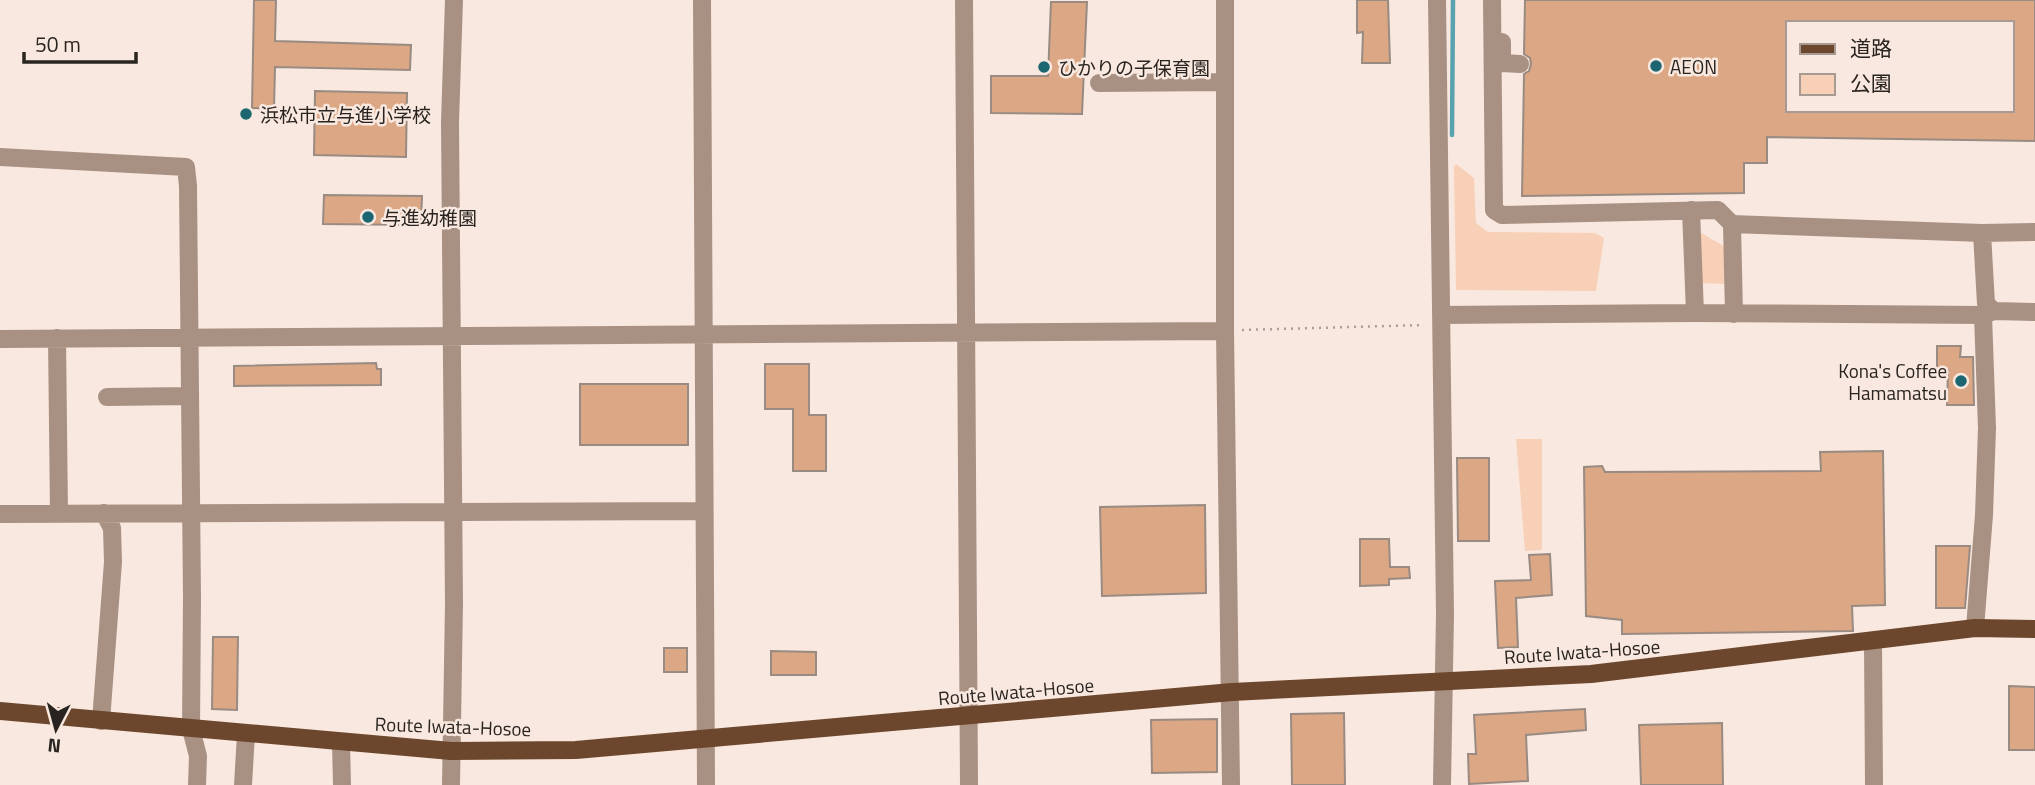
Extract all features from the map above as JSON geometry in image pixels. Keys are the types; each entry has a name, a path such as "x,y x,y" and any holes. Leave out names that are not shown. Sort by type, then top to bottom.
{"main road":[{"name":"Route Iwata-Hosoe","path":"1,713 451,751 576,750 1232,692 1591,674 1975,628 2035,629"}],"street":[{"path":"451,785 454,603 450,122 454,0"},
{"path":"702,0 706,785"},
{"path":"964,0 969,785"},
{"path":"1225,0 1225,331 1232,692 1231,785"},
{"path":"1437,0 1444,681 1442,785"},
{"path":"1492,0 1494,210 1502,215 1718,210 1732,224 1982,233 2035,232"},
{"path":"1503,0 1502,63 1520,64"},
{"path":"1099,83 1225,82"},
{"path":"0,158 186,167 192,513 191,729 198,756 197,785"},
{"path":"1691,210 1695,313"},
{"path":"1732,224 1734,314"},
{"path":"1975,628 1984,515 1987,428 1989,313 1986,304 1982,233"},
{"path":"1441,320 1695,313 2035,312"},
{"path":"0,339 1225,331"},
{"path":"57,338 59,513"},
{"path":"107,397 190,396"},
{"path":"0,514 704,510"},
{"path":"101,720 113,562 111,528 104,513"},
{"path":"1873,642 1874,785"},
{"path":"243,785 246,734"},
{"path":"341,742 342,785"}],"path":[{"path":"1225,331 1441,320"}],"green space":[{"path":"1456,164 1474,178 1476,223 1488,232 1595,233 1604,238 1596,291 1456,290"},
{"path":"1698,231 1727,248 1726,284 1698,283"},
{"path":"1516,439 1542,439 1542,550 1525,551"}],"building":[{"path":"254,0 276,0 275,41 411,45 410,70 275,67 274,109 252,108"},
{"path":"1357,0 1388,0 1390,63 1362,63 1363,32 1357,33"},
{"name":"AEON","path":"1525,0 2035,0 2035,141 1767,137 1767,163 1744,163 1744,193 1522,196 1524,74 1529,71 1530,58 1524,54"},
{"path":"1051,2 1087,2 1082,114 991,113 991,76 1048,76"},
{"path":"315,91 407,93 406,157 314,155"},
{"path":"324,195 422,196 421,225 323,224"},
{"path":"1937,346 1961,346 1960,357 1973,357 1974,405 1947,405 1948,370 1937,370"},
{"path":"376,363 377,369 381,369 381,385 234,386 234,366"},
{"path":"765,364 809,364 809,415 826,415 826,471 793,471 793,409 765,409"},
{"path":"580,384 688,384 688,445 580,445"},
{"path":"1883,451 1885,605 1852,606 1853,631 1622,634 1622,620 1586,616 1584,467 1602,466 1605,472 1821,471 1820,452"},
{"path":"1457,458 1489,458 1489,541 1458,541"},
{"path":"1205,505 1206,593 1102,596 1100,507"},
{"path":"1360,539 1389,539 1390,567 1409,567 1410,578 1389,579 1389,585 1360,586"},
{"path":"1936,546 1970,546 1965,608 1936,608"},
{"path":"1550,554 1552,595 1516,598 1518,647 1498,648 1495,581 1531,580 1529,555"},
{"path":"213,637 238,637 237,710 212,709"},
{"path":"664,648 687,648 687,672 664,672"},
{"path":"771,651 816,652 816,675 771,675"},
{"path":"2009,686 2035,687 2035,750 2009,750"},
{"path":"1585,709 1586,730 1526,735 1528,781 1469,784 1468,754 1476,754 1474,715"},
{"path":"1344,713 1345,785 1292,785 1291,714"},
{"path":"1217,719 1217,772 1152,773 1151,720"},
{"path":"1722,723 1723,785 1641,785 1639,725"}],"waterway":[{"path":"1452,135 1453,0"}],"place":[{"name":"AEON","path":"1656,66"},
{"name":"ひかりの子保育園","path":"1044,67"},
{"name":"浜松市立与進小学校","path":"246,114"},
{"name":"与進幼稚園","path":"368,217"},
{"name":"Kona's Coffee Hamamatsu","path":"1961,381"}]}
